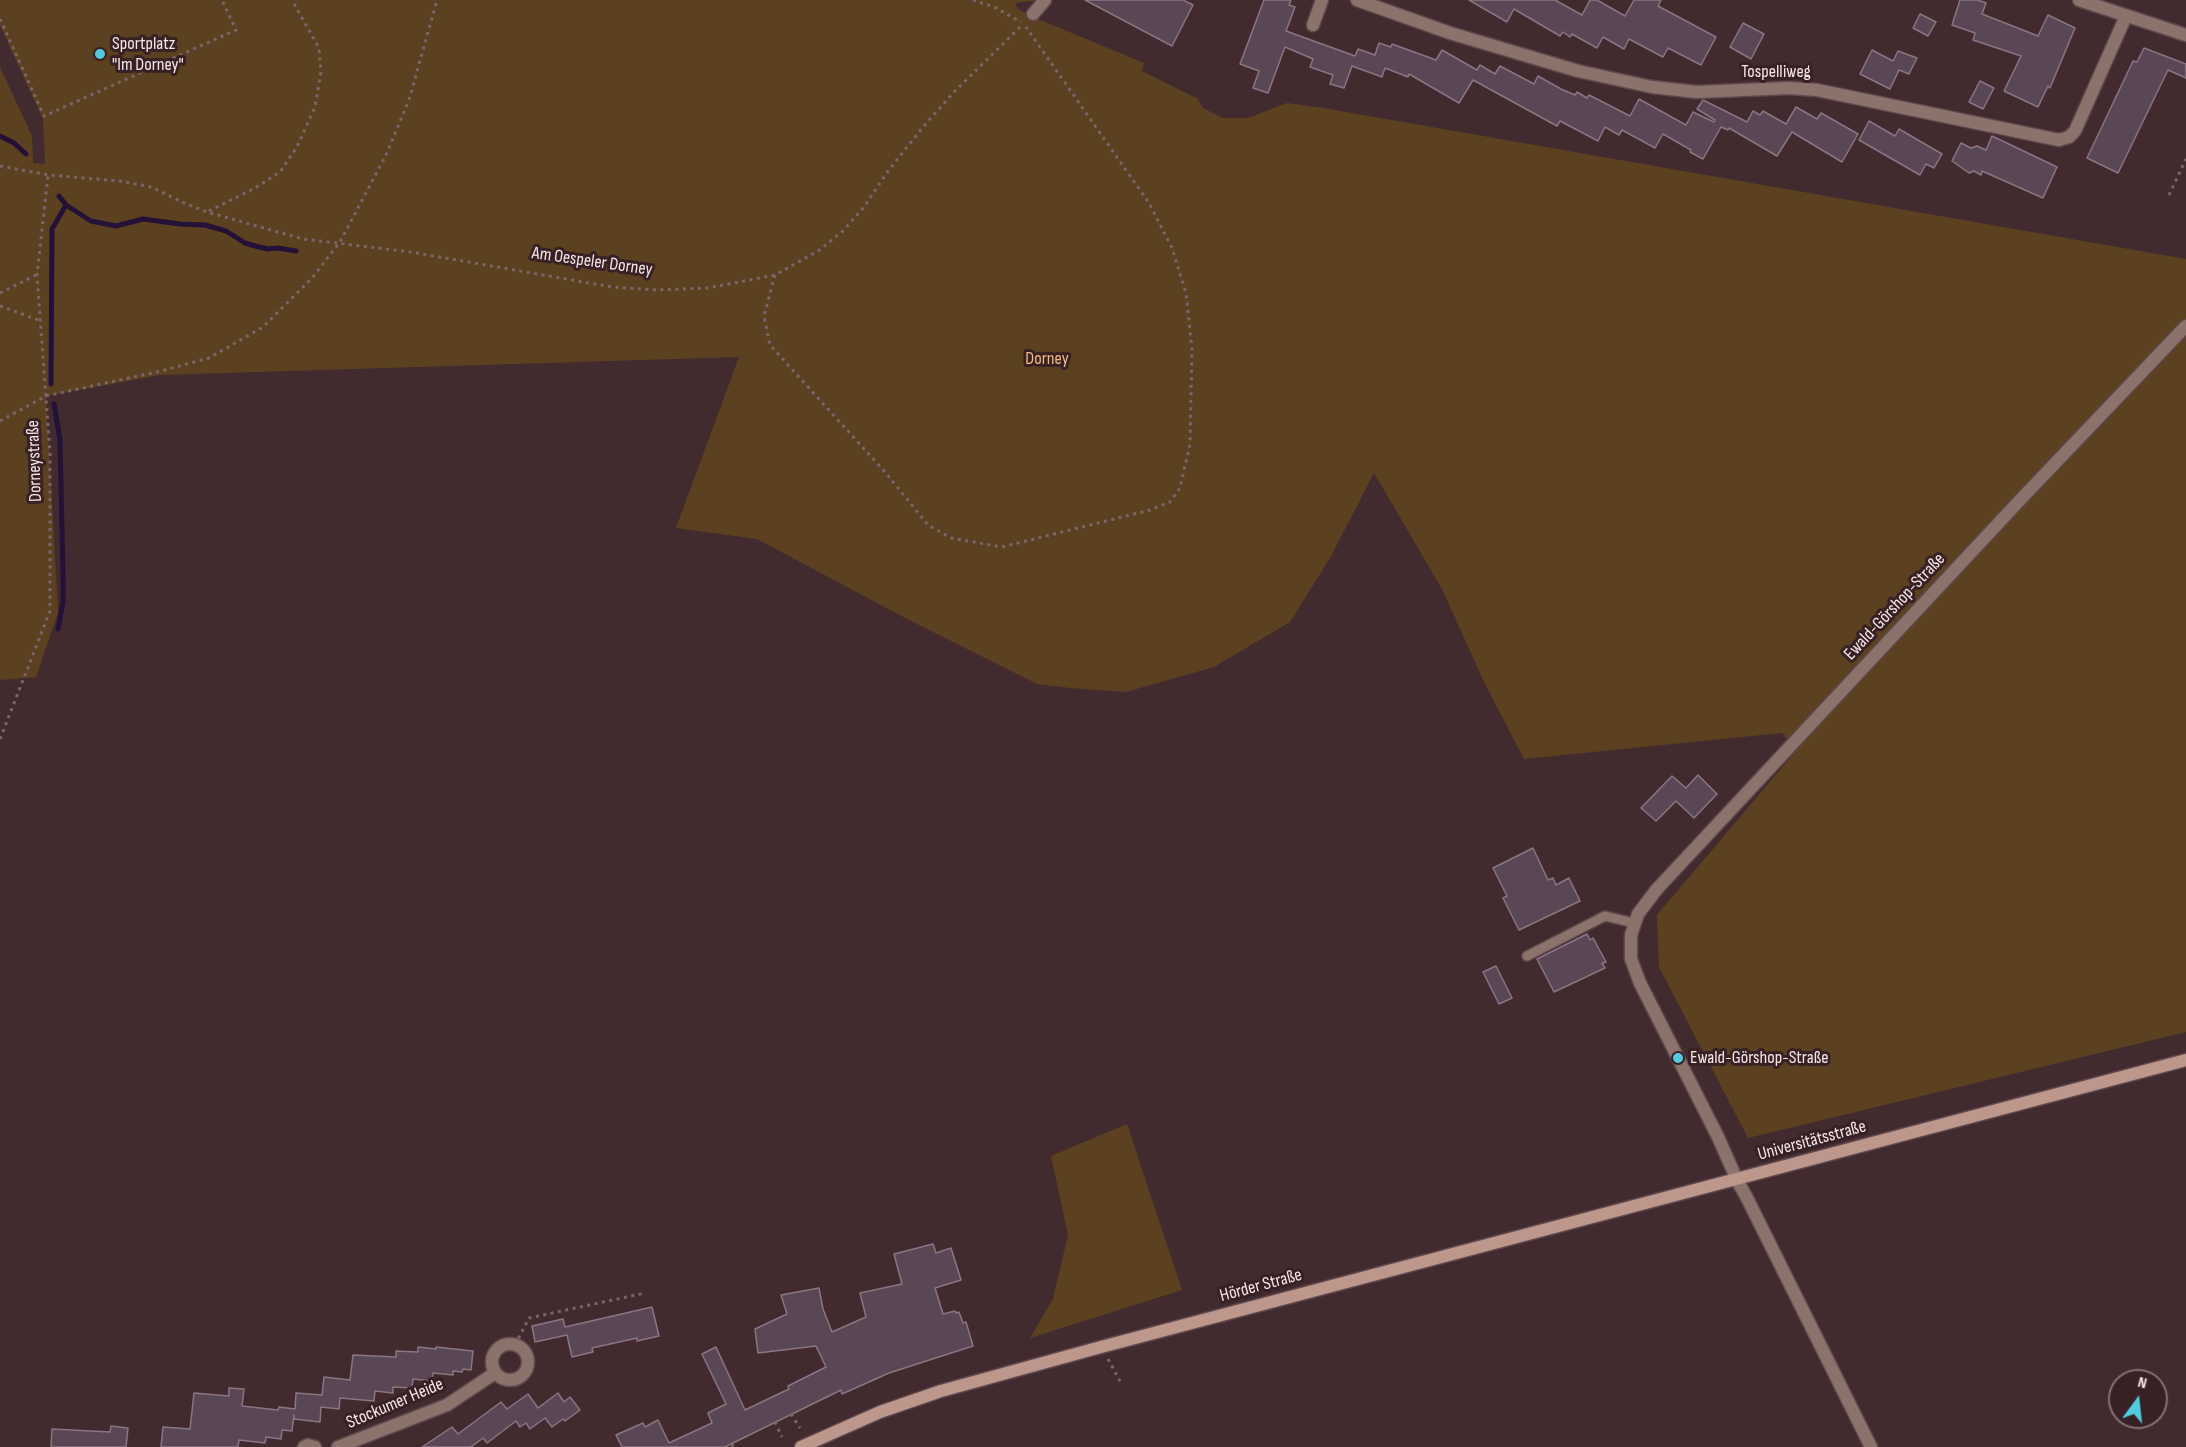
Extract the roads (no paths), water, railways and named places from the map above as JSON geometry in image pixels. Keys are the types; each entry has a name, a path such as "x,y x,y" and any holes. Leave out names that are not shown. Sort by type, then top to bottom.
{"main road":[{"name":"Universitätsstraße","path":"1737,1180 2186,1060"},
{"name":"Hörder Straße","path":"801,1447 845,1427 921,1398 1101,1347 1737,1180"}],"street":[{"path":"1033,14 1045,0"},
{"path":"1313,25 1322,0"},
{"name":"Tospelliweg","path":"1357,0 1450,33 1514,52 1652,87 1697,92 1757,88 1817,90 2055,140 2069,137 2075,131 2126,16"},
{"path":"2079,0 2186,35"},
{"name":"Ewald-Görshop-Straße","path":"1737,1180 1634,969 1629,949 1630,935 1638,914 1657,889 2186,326"},
{"path":"1737,1180 1871,1447"},
{"path":"505,1345 515,1345 527,1355 528,1363 525,1373 520,1377 511,1381 495,1373 492,1359 496,1350 505,1345"},
{"name":"Stockumer Heide","path":"338,1447 447,1405 495,1373"},
{"path":"304,1447 308,1445 315,1447"}],"lane":[{"path":"1527,956 1605,916 1634,923"}],"waterway":[{"path":"0,136 14,143 26,154"},
{"path":"59,196 66,205 91,221 116,226 143,219 205,225 226,231 245,243 255,246 296,251"},
{"path":"51,384 52,229 66,205"},
{"path":"54,404 60,440 63,576 63,602 58,629"}],"place":[{"name":"Sportplatz \"Im Dorney\"","path":"100,54"},
{"name":"Ewald-Görshop-Straße","path":"1678,1058"}],"park label":[{"name":"Dorney","path":"1047,359"}]}
